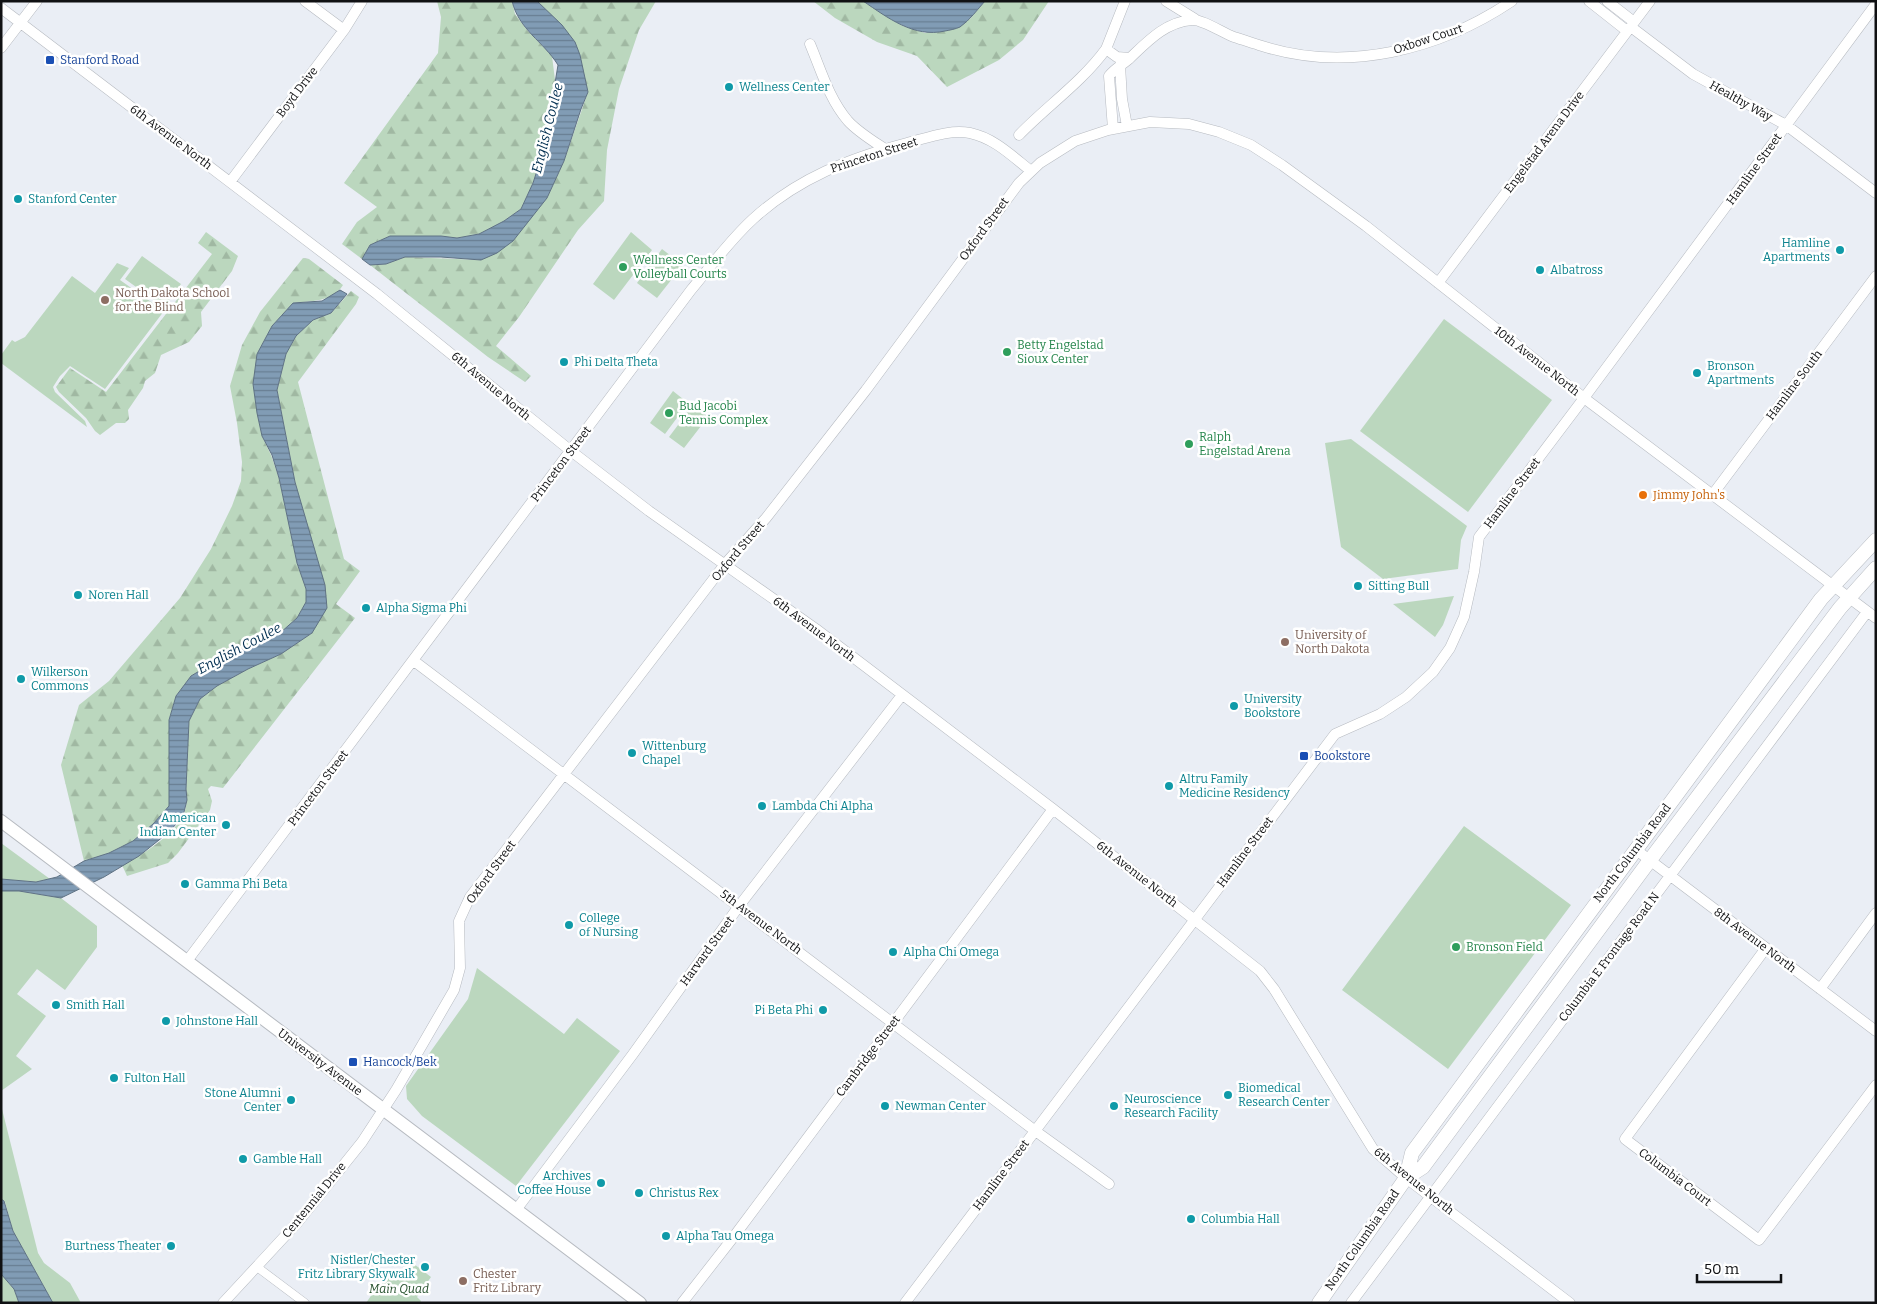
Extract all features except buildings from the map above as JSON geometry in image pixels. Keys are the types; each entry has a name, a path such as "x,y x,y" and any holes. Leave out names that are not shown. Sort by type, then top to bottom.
{"main road":[{"name":"North Columbia Road","path":"1319,1303 1406,1178 1412,1153 1635,849 1833,586 1876,540"},
{"name":"North Columbia Road","path":"1406,1178 1423,1167 1650,860 1849,598 1876,568"}],"street":[{"path":"1,48 37,1"},
{"path":"305,1 344,30"},
{"name":"Boyd Drive","path":"230,182 344,30 362,1"},
{"path":"1019,135 1047,107 1088,72 1106,49 1125,1"},
{"name":"Oxbow Court","path":"1166,1 1195,19 1264,47 1309,56 1344,58 1388,53 1432,41 1479,21 1512,1"},
{"path":"1589,1 1631,26"},
{"path":"1607,1 1631,26"},
{"name":"Engelstad Arena Drive","path":"1438,283 1650,1"},
{"name":"Hamline Street","path":"905,1303 1335,734 1380,714 1406,697 1433,672 1450,648 1464,616 1474,572 1479,538 1876,4"},
{"name":"6th Avenue North","path":"1,8 441,344 571,452 649,511 816,629 1053,809 1260,971 1274,989 1373,1149 1406,1178 1570,1303"},
{"path":"1113,129 1108,80 1113,71 1154,35 1180,22 1195,19"},
{"name":"Healthy Way","path":"1631,26 1693,74 1786,125 1876,193"},
{"path":"810,44 832,97 841,112 849,122 885,149"},
{"path":"1106,49 1117,57 1129,58"},
{"path":"1120,66 1122,99 1127,126"},
{"name":"Oxford Street","path":"396,1090 454,990 460,968 459,921 470,897 725,564 766,518 866,390 1009,195 1031,170 1048,156 1068,144 1089,135 1150,122 1188,124"},
{"name":"10th Avenue North","path":"1188,124 1219,132 1251,145 1366,226 1584,398 1871,615"},
{"name":"Princeton Street","path":"187,961 691,290 752,219 774,201 817,174 845,162 885,149 942,134 960,132 987,138 1031,170"},
{"name":"Hamline South","path":"1713,494 1876,276"},
{"name":"Columbia E Frontage Road N","path":"1351,1303 1670,875 1871,615"},
{"name":"5th Avenue North","path":"414,661 1034,1130 1109,1184"},
{"name":"Harvard Street","path":"516,1210 633,1054 739,906 902,695"},
{"name":"Cambridge Street","path":"682,1303 1053,809"},
{"name":"University Avenue","path":"1,821 640,1303"},
{"name":"8th Avenue North","path":"1635,849 1876,1031"},
{"path":"1820,989 1876,913"},
{"name":"Columbia Court","path":"1766,948 1625,1139 1759,1240 1876,1085"},
{"name":"Centennial Drive","path":"223,1303 297,1223 372,1128 382,1109 396,1090"},
{"path":"258,1267 305,1303"}],"green space":[{"path":"437,1 512,1 515,14 527,30 552,56 555,80 544,149 533,183 521,209 504,221 479,234 457,238 441,236 390,236 370,245 362,259 342,244 357,222 377,207 344,183 438,53 441,17"},
{"path":"537,1 656,1 639,30 619,89 607,150 604,201 578,230 519,317 496,346 531,376 525,382 488,357 370,265 386,264 405,257 481,260 547,198 564,161 588,92"},
{"path":"813,1 863,1 903,26 925,33 970,19 985,1 1049,1 1023,40 999,60 947,87 917,56 877,42 835,18"},
{"path":"206,232 238,256 232,271 201,312 202,326 189,342 161,355 155,373 145,381 143,388 128,410 129,419 125,423 116,423 100,435 56,387 70,368 106,392 212,254 198,243"},
{"name":"Wellness Center Volleyball Courts","path":"631,232 652,250 614,300 593,284"},
{"path":"662,249 683,265 657,298 637,283"},
{"path":"142,256 181,284 164,307 125,279"},
{"path":"303,258 309,259 343,285 339,291 327,298 293,303 272,326 257,354 262,436 279,478 297,563 306,589 306,602 297,618 280,633 221,658 191,676 176,696 169,720 169,806 153,824 133,841 109,853 84,861 61,765 79,705 109,681 180,598 211,549 232,506 241,481 242,462 230,386 242,345 260,312"},
{"path":"117,263 129,268 120,280 164,311 105,389 70,366 60,376 53,387 55,392 85,421 87,427 1,363 1,355 12,340 15,342 25,337 72,276 95,293"},
{"path":"351,291 359,297 356,304 298,382 344,559 360,571 336,604 355,618 223,788 211,786 208,789 212,801 210,810 178,853 168,863 127,876 122,865 164,838 183,816 186,803 189,721 200,699 217,686 281,654 312,633 309,535 295,482 277,390 286,354 296,336 313,320 331,313"},
{"path":"1444,319 1552,400 1468,512 1360,431"},
{"name":"Bud Jacobi Tennis Complex","path":"673,391 688,403 665,434 650,423"},
{"name":"Bud Jacobi Tennis Complex","path":"693,405 708,417 684,448 669,437"},
{"path":"1351,439 1467,526 1461,540 1458,569 1383,579 1341,547 1325,443"},
{"path":"1454,596 1443,625 1435,637 1393,604"},
{"name":"Bronson Field","path":"1464,826 1571,905 1448,1069 1342,990"},
{"path":"1,843 50,879 36,882 1,879"},
{"path":"1,891 19,891 61,898 97,926 97,947 65,990 37,969 17,994 46,1016 16,1056 32,1069 1,1091"},
{"path":"477,968 564,1034 577,1018 620,1051 516,1186 422,1116 407,1099 406,1086 468,999"},
{"path":"1,1105 38,1253 44,1263 70,1283 81,1303 53,1303 13,1231 5,1202 1,1199"},
{"name":"Main Quad","path":"414,1264 431,1277 417,1297 421,1301 420,1303 366,1303 375,1290 372,1288 385,1282 396,1270 405,1276"},
{"path":"1,1274 14,1289 19,1303 1,1303"}],"water":[{"path":"512,1 537,1 562,25 575,42 580,55 588,92 564,161 547,198 513,241 497,253 481,260 405,257 386,264 370,265 362,259 370,245 390,236 441,236 457,238 479,234 504,221 521,209 533,183 544,149 558,65 520,20"},
{"path":"863,1 985,1 960,27 923,32 892,20"},
{"path":"340,290 347,294 331,313 313,320 296,336 286,354 277,390 295,482 325,585 327,608 312,633 281,654 217,686 200,699 189,721 187,800 183,816 169,832 139,856 104,877 61,898 19,891 1,891 1,879 36,882 57,877 84,861 109,853 133,841 153,824 169,806 169,720 176,696 191,676 221,658 280,633 297,618 306,602 306,589 297,563 279,478 272,455 262,436 253,384 257,354 272,326 293,303 322,301"},
{"path":"1,1199 4,1201 13,1231 53,1303 19,1303 14,1289 1,1274"}],"place":[{"name":"Stanford Road","path":"50,60"},
{"name":"Wellness Center","path":"729,87"},
{"name":"Stanford Center","path":"18,199"},
{"name":"Hamline Apartments","path":"1840,250"},
{"name":"Wellness Center Volleyball Courts","path":"623,267"},
{"name":"Albatross","path":"1540,270"},
{"name":"North Dakota School for the Blind","path":"105,300"},
{"name":"Betty Engelstad Sioux Center","path":"1007,352"},
{"name":"Phi Delta Theta","path":"564,362"},
{"name":"Bronson Apartments","path":"1697,373"},
{"name":"Bud Jacobi Tennis Complex","path":"669,413"},
{"name":"Ralph Engelstad Arena","path":"1189,444"},
{"name":"Jimmy John's","path":"1643,495"},
{"name":"Sitting Bull","path":"1358,586"},
{"name":"Noren Hall","path":"78,595"},
{"name":"Alpha Sigma Phi","path":"366,608"},
{"name":"University of North Dakota","path":"1285,642"},
{"name":"Wilkerson Commons","path":"21,679"},
{"name":"University Bookstore","path":"1234,706"},
{"name":"Wittenburg Chapel","path":"632,753"},
{"name":"Bookstore","path":"1304,756"},
{"name":"Altru Family Medicine Residency","path":"1169,786"},
{"name":"Lambda Chi Alpha","path":"762,806"},
{"name":"American Indian Center","path":"226,825"},
{"name":"Gamma Phi Beta","path":"185,884"},
{"name":"College of Nursing","path":"569,925"},
{"name":"Bronson Field","path":"1456,947"},
{"name":"Alpha Chi Omega","path":"893,952"},
{"name":"Smith Hall","path":"56,1005"},
{"name":"Pi Beta Phi","path":"823,1010"},
{"name":"Johnstone Hall","path":"166,1021"},
{"name":"Hancock/Bek","path":"353,1062"},
{"name":"Fulton Hall","path":"114,1078"},
{"name":"Biomedical Research Center","path":"1228,1095"},
{"name":"Stone Alumni Center","path":"291,1100"},
{"name":"Newman Center","path":"885,1106"},
{"name":"Neuroscience Research Facility","path":"1114,1106"},
{"name":"Gamble Hall","path":"243,1159"},
{"name":"Archives Coffee House","path":"601,1183"},
{"name":"Christus Rex","path":"639,1193"},
{"name":"Columbia Hall","path":"1191,1219"},
{"name":"Alpha Tau Omega","path":"666,1236"},
{"name":"Burtness Theater","path":"171,1246"},
{"name":"Nistler/Chester Fritz Library Skywalk","path":"425,1267"},
{"name":"Chester Fritz Library","path":"463,1281"}],"water label":[{"name":"English Coulee","path":"547,128"},
{"name":"English Coulee","path":"239,648"}]}
